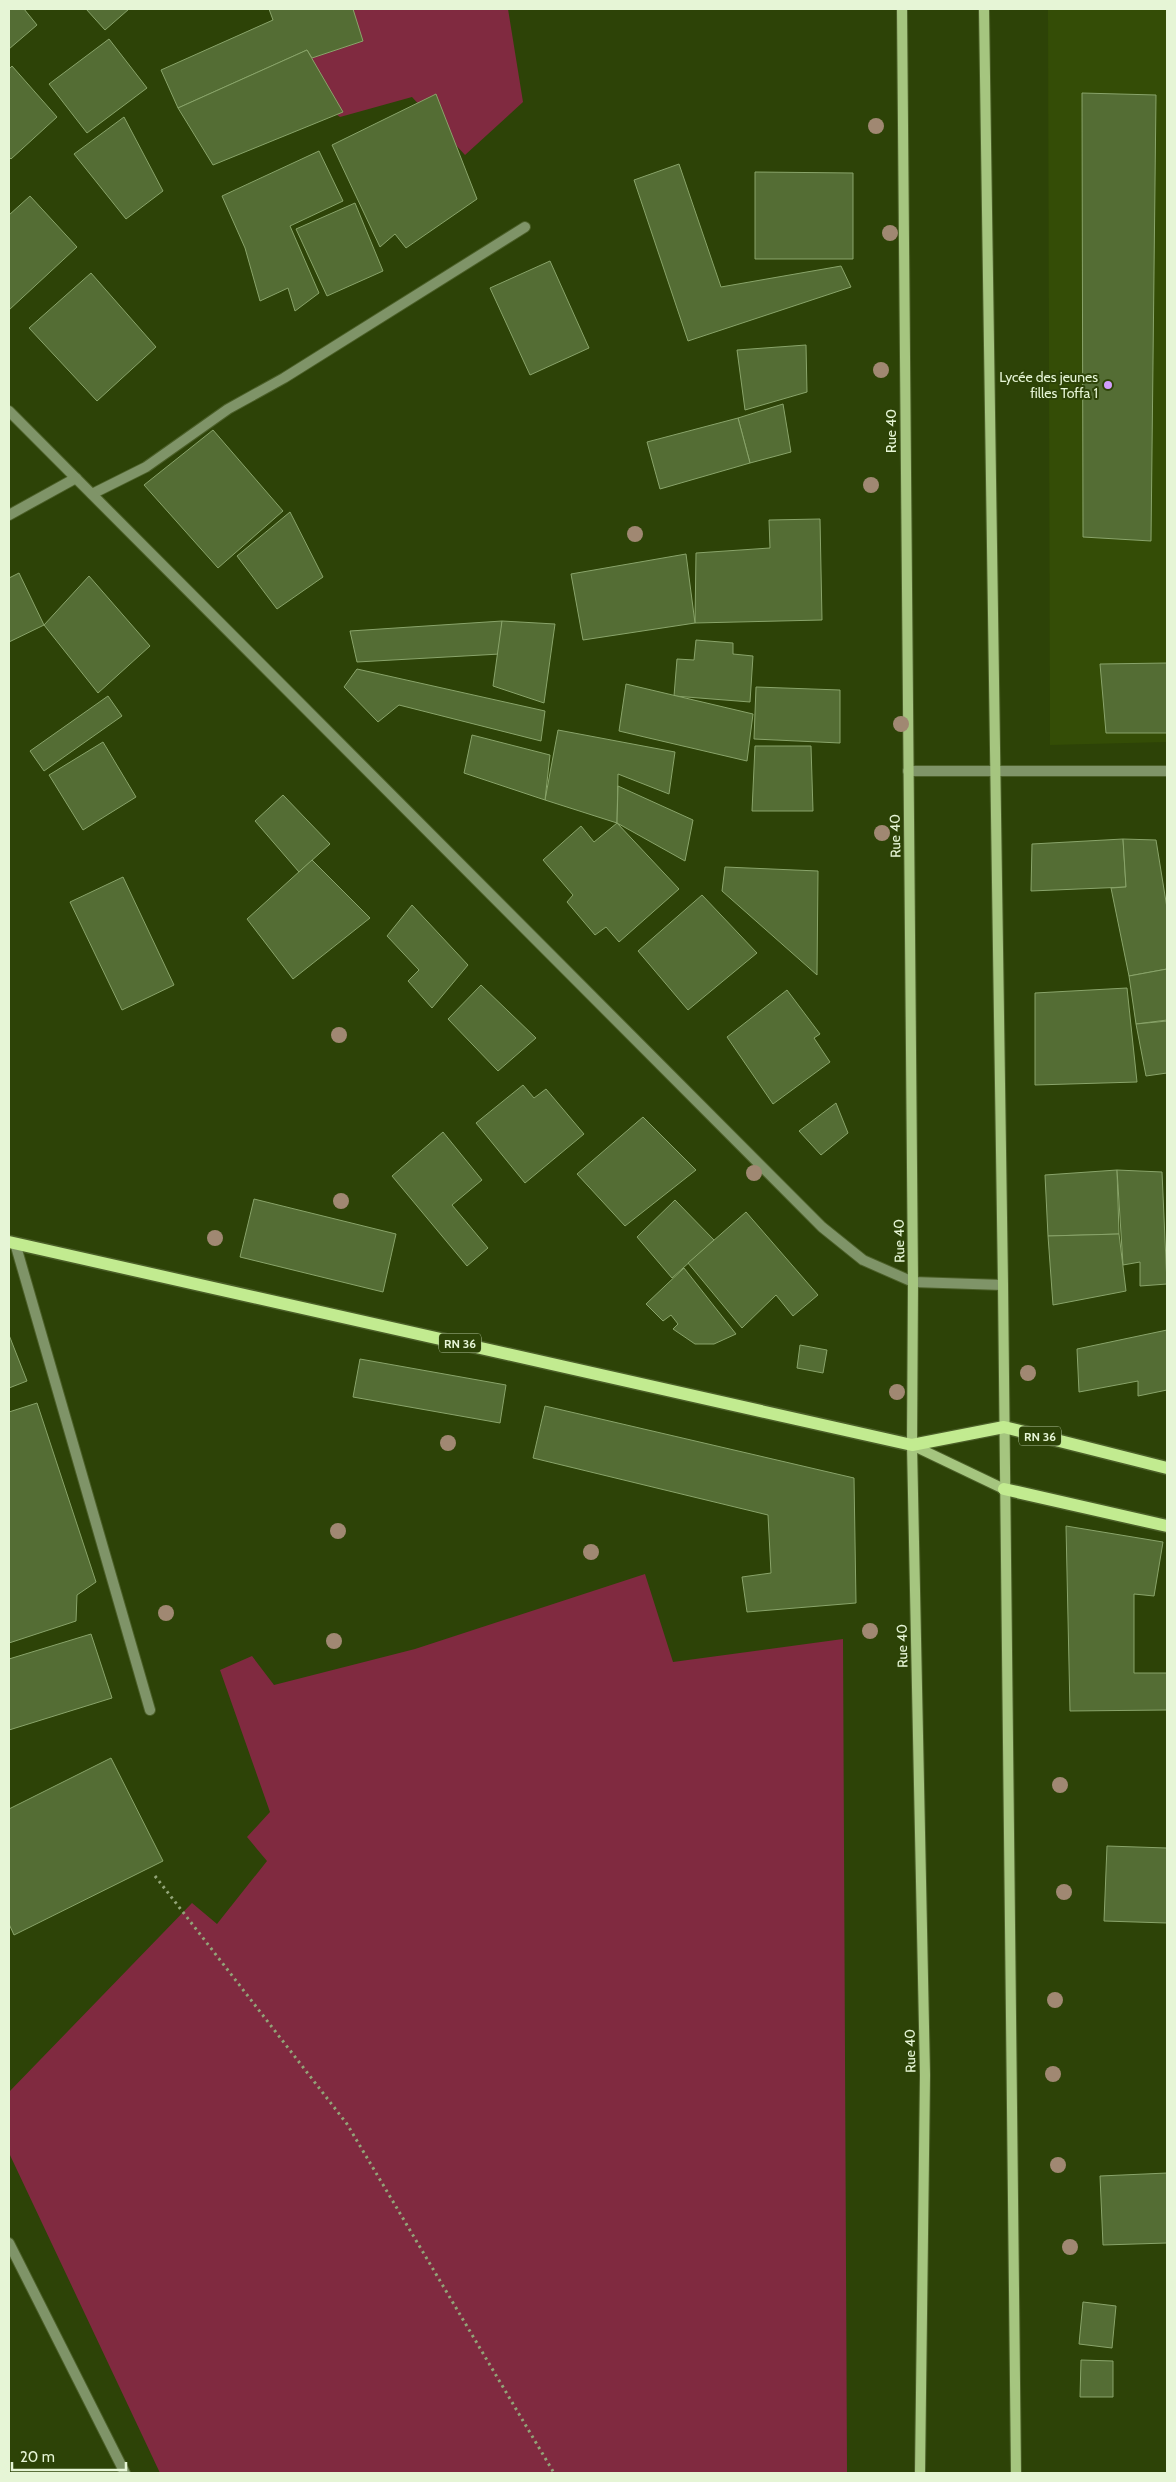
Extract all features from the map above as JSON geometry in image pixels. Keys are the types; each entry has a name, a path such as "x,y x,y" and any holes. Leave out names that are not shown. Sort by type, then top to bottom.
{"main road":[{"name":"Rue 40","path":"902,9 913,1282 912,1445 925,2075 920,2473"},
{"name":"RN 36","path":"984,9 1003,1285 1004,1489"},
{"name":"RN 36","path":"12,1242 912,1445 1004,1489 1167,1526"},
{"name":"RN 36","path":"912,1445 1004,1427 1167,1468"},
{"path":"1004,1489 1016,2473"}],"street":[{"path":"92,494 146,467 228,409 292,372 525,227"},
{"path":"9,411 822,1227 863,1260 913,1282 1003,1285"},
{"path":"9,515 76,478"},
{"path":"908,771 1167,771"},
{"path":"12,1242 150,1710"},
{"path":"10,2247 125,2473"}],"path":[{"path":"155,1876 347,2124 554,2473"}],"shaded area":[{"path":"321,9 508,9 523,102 465,155 412,97 340,117 298,86"},
{"name":"Lycée des jeunes filles Toffa 1","path":"1048,9 1167,9 1167,742 1050,745"},
{"path":"645,1574 673,1662 843,1639 847,2473 160,2473 9,2153 9,2092 192,1903 217,1924 267,1861 247,1837 270,1812 220,1670 252,1656 274,1685 415,1649"}],"building":[{"path":"9,9 24,9 37,25 9,49"},
{"path":"86,9 129,9 105,30"},
{"path":"269,9 353,9 363,41 312,58 307,50 178,108 161,70 273,20"},
{"path":"109,39 147,88 87,133 49,84"},
{"path":"307,50 343,112 213,165 178,108"},
{"path":"12,66 57,117 11,159 9,157 9,69"},
{"path":"1082,93 1156,95 1151,541 1083,537"},
{"path":"436,94 477,199 406,248 395,234 380,247 332,145"},
{"path":"124,117 163,191 126,219 74,154"},
{"path":"319,151 343,201 290,226 319,293 295,311 288,288 260,301 245,248 222,196"},
{"path":"679,164 721,287 841,266 851,287 688,341 634,180"},
{"path":"755,172 853,173 853,259 755,259"},
{"path":"30,196 77,247 9,310 9,215"},
{"path":"355,203 383,271 327,296 296,229"},
{"path":"550,261 589,348 530,375 490,288"},
{"path":"91,273 156,347 97,401 29,328"},
{"path":"806,345 807,392 745,410 737,350"},
{"path":"783,404 791,452 750,463 738,418"},
{"path":"738,418 750,463 660,489 647,442"},
{"path":"213,430 283,511 218,568 144,485"},
{"path":"290,512 323,577 277,609 237,556"},
{"path":"820,519 822,620 695,623 696,553 770,548 769,520"},
{"path":"686,554 695,623 583,640 571,574"},
{"path":"19,573 44,625 9,642 9,578"},
{"path":"89,576 150,646 98,693 44,625"},
{"path":"502,621 500,654 357,662 350,631"},
{"path":"502,621 555,624 544,703 493,686"},
{"path":"696,640 733,643 733,654 753,656 750,702 674,696 677,659 694,660"},
{"path":"1167,663 1167,733 1106,733 1100,664"},
{"path":"357,669 545,711 541,741 399,705 378,722 344,687"},
{"path":"626,684 753,714 747,761 619,731"},
{"path":"756,687 840,690 840,743 754,739"},
{"path":"108,696 122,716 44,771 30,751"},
{"path":"558,730 675,752 669,794 618,774 617,823 545,800"},
{"path":"472,735 550,755 545,800 464,773"},
{"path":"103,742 136,797 83,830 49,775"},
{"path":"755,746 811,746 813,811 752,811"},
{"path":"618,786 693,820 685,861 617,823"},
{"path":"283,795 330,844 299,872 255,821"},
{"path":"617,823 679,889 619,942 606,927 595,935 567,902 573,895 543,860 581,826 594,842"},
{"path":"1123,839 1126,887 1031,891 1032,844"},
{"path":"1123,839 1156,840 1167,908 1167,969 1129,976 1111,888 1126,887"},
{"path":"312,860 370,918 293,979 247,919"},
{"path":"725,867 818,871 817,975 722,891"},
{"path":"123,877 174,985 122,1010 70,902"},
{"path":"702,895 757,953 688,1010 638,951"},
{"path":"412,905 468,965 432,1008 408,981 419,970 387,936"},
{"path":"1167,969 1167,1020 1136,1024 1129,976"},
{"path":"481,985 536,1038 498,1071 448,1019"},
{"path":"1127,988 1137,1082 1035,1085 1035,993"},
{"path":"787,990 820,1034 814,1038 830,1062 773,1104 727,1037"},
{"path":"1167,1021 1167,1073 1146,1076 1136,1024"},
{"path":"523,1085 534,1098 546,1089 584,1134 525,1183 476,1123"},
{"path":"836,1103 848,1133 821,1155 799,1131"},
{"path":"643,1117 696,1170 625,1226 577,1174"},
{"path":"443,1132 482,1180 452,1205 488,1248 467,1266 392,1176"},
{"path":"1117,1170 1119,1234 1048,1236 1045,1175"},
{"path":"1117,1170 1162,1172 1167,1284 1140,1286 1140,1262 1123,1265"},
{"path":"254,1199 396,1234 383,1292 240,1257"},
{"path":"675,1200 714,1240 672,1278 637,1237"},
{"path":"746,1212 818,1295 793,1316 776,1295 742,1328 688,1263"},
{"path":"1119,1234 1126,1291 1053,1305 1048,1236"},
{"path":"684,1268 736,1334 714,1344 695,1344 673,1329 678,1324 671,1315 663,1321 646,1304"},
{"path":"1167,1330 1167,1390 1138,1396 1138,1381 1079,1392 1077,1349"},
{"path":"9,1335 27,1381 9,1388"},
{"path":"800,1345 827,1350 823,1373 797,1368"},
{"path":"360,1359 506,1385 500,1423 353,1397"},
{"path":"37,1403 96,1582 77,1595 76,1621 9,1643 9,1412"},
{"path":"545,1406 854,1478 856,1603 747,1612 742,1577 771,1573 768,1515 533,1458"},
{"path":"1066,1526 1163,1542 1154,1596 1134,1594 1134,1673 1167,1673 1167,1710 1070,1711"},
{"path":"91,1634 112,1698 9,1730 9,1659"},
{"path":"111,1758 163,1861 14,1935 9,1924 9,1809"},
{"path":"1107,1846 1167,1848 1167,1923 1104,1921"},
{"path":"1167,2173 1167,2243 1103,2245 1100,2176"},
{"path":"1083,2302 1116,2306 1112,2348 1079,2344"},
{"path":"1081,2360 1113,2361 1113,2397 1080,2397"}],"place":[{"name":"Lycée des jeunes filles Toffa 1","path":"1108,385"}]}
